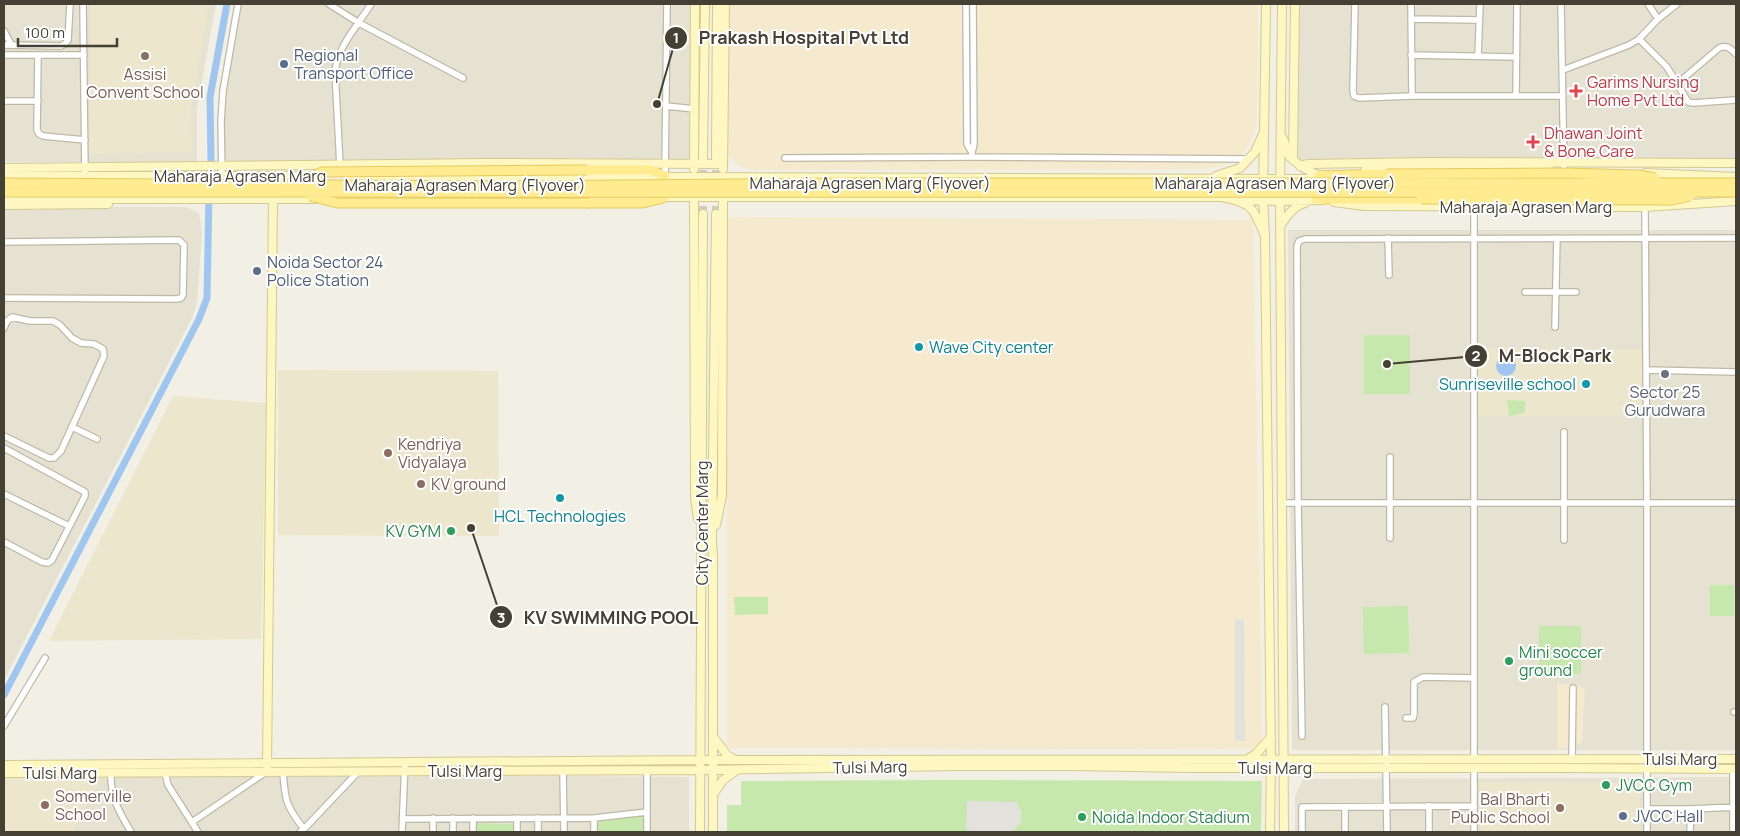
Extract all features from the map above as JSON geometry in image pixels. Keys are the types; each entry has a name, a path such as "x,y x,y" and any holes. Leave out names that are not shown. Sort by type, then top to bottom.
{"main road":[{"path":"297,189 322,172 650,170 666,176"},
{"path":"1319,176 1564,173 1638,175 1674,182"},
{"name":"Maharaja Agrasen Marg (Flyover)","path":"4,183 297,189 1736,192"},
{"name":"Maharaja Agrasen Marg (Flyover)","path":"4,192 850,183 1736,183"},
{"path":"297,189 336,203 644,204 663,198"},
{"path":"1316,199 1672,200 1707,192"}],"street":[{"path":"4,45 60,46 65,44 68,40 70,4"},
{"path":"83,4 85,176"},
{"path":"222,176 220,137 224,91 238,4"},
{"path":"328,4 359,23 463,78"},
{"path":"340,176 335,71 337,56 343,44 371,4"},
{"path":"666,176 667,4"},
{"path":"694,176 695,4"},
{"path":"703,158 705,4"},
{"path":"716,158 717,4"},
{"path":"723,176 725,4"},
{"path":"966,4 967,144 971,154"},
{"path":"971,154 974,144 973,4"},
{"path":"1266,4 1263,200 1271,737 1270,832"},
{"path":"1282,4 1280,226 1284,503 1284,832"},
{"path":"1293,160 1295,4"},
{"path":"1354,4 1354,96 1359,98 1563,96"},
{"path":"1411,4 1412,96"},
{"path":"1478,56 1480,4"},
{"path":"1516,96 1518,4"},
{"path":"1562,4 1564,207"},
{"path":"1648,4 1658,19"},
{"path":"1563,70 1617,51 1639,39 1658,19 1677,4"},
{"path":"1411,20 1479,20"},
{"path":"4,31 11,44"},
{"path":"1639,39 1667,68 1688,102 1736,100"},
{"path":"1678,83 1718,48 1724,46 1730,48 1736,54"},
{"path":"4,55 84,55"},
{"path":"38,55 39,134 85,140"},
{"path":"1411,56 1516,57"},
{"path":"4,101 38,101"},
{"path":"666,106 695,109"},
{"path":"1281,129 1288,156 1300,166 1319,176"},
{"path":"1212,178 1240,168 1255,152 1265,130"},
{"path":"785,158 971,154 1249,159"},
{"path":"1300,166 1308,164 1428,162 1564,166 1736,163"},
{"path":"4,168 724,164"},
{"name":"Maharaja Agrasen Marg","path":"4,176 1264,178 1280,174 1306,179 1390,168 1564,166 1736,177"},
{"path":"1264,170 1280,174"},
{"path":"37,176 37,199"},
{"path":"571,176 573,197"},
{"path":"925,177 927,198"},
{"name":"Maharaja Agrasen Marg","path":"4,199 273,199 496,196 663,198 1222,197 1235,200 1280,201 1316,199 1364,206 1474,207 1645,207 1736,201"},
{"path":"694,198 695,498 702,544"},
{"path":"712,544 722,496 723,198"},
{"path":"4,205 170,204 182,199"},
{"path":"192,822 266,772 273,199"},
{"path":"1280,226 1288,212 1299,204 1316,199"},
{"path":"1235,200 1242,201 1256,213 1265,236"},
{"path":"1474,207 1474,758"},
{"path":"1645,207 1647,759"},
{"name":"City Center Marg","path":"700,832 703,214"},
{"name":"City Center Marg","path":"713,832 712,544 716,214"},
{"path":"1302,736 1296,503 1297,246 1299,241 1305,238 1736,238"},
{"path":"1388,238 1389,275"},
{"path":"1555,327 1557,238"},
{"path":"4,242 179,240 184,245 181,298 4,298"},
{"path":"1525,292 1576,292"},
{"path":"4,328 7,321 12,317 30,321 53,321 81,343 94,344 103,350 104,356 61,451 54,458 49,458 4,436"},
{"path":"1646,370 1736,372"},
{"path":"72,427 97,439"},
{"path":"1564,432 1564,540"},
{"path":"4,448 85,492 85,496 52,560 48,563 42,562 4,542"},
{"path":"1390,457 1390,538"},
{"path":"4,494 69,526"},
{"path":"1284,503 1736,503"},
{"path":"4,726 45,658"},
{"path":"1406,718 1413,718 1414,714 1414,682 1423,677 1474,678"},
{"path":"1572,760 1573,688"},
{"path":"1385,707 1387,832"},
{"path":"1246,760 1257,753 1271,737"},
{"path":"714,738 728,755 735,760"},
{"path":"682,760 693,754 701,745"},
{"name":"Tulsi Marg","path":"4,765 682,760 1271,764 1284,759 1474,758 1572,760 1736,758"},
{"name":"Tulsi Marg","path":"4,773 739,770 957,763 1246,760 1284,768 1734,769"},
{"path":"402,832 405,762"},
{"path":"1474,768 1474,832"},
{"path":"1647,768 1647,832"},
{"path":"1733,832 1735,807 1734,769"},
{"path":"563,770 564,832"},
{"path":"646,770 647,832"},
{"path":"713,795 722,780 739,770"},
{"path":"165,772 168,784 198,832"},
{"path":"283,772 287,805 302,830 358,772"},
{"path":"111,773 114,800 131,832"},
{"path":"1429,806 1429,832"},
{"path":"1302,832 1302,807 1474,806"},
{"path":"1345,807 1345,832"},
{"path":"1647,809 1735,807"},
{"path":"1690,832 1691,809"},
{"path":"402,819 594,818 647,812"},
{"path":"433,818 433,832"},
{"path":"453,818 453,832"},
{"path":"473,818 473,832"},
{"path":"517,818 517,832"},
{"path":"538,818 538,832"},
{"path":"594,818 594,832"}],"shaded area":[{"path":"4,4 216,4 197,109 197,162 4,162"},
{"name":"Assisi Convent School","path":"91,4 209,4 191,108 192,152 89,154"},
{"path":"238,4 695,4 695,145 690,156 683,164 222,165 226,70"},
{"path":"725,4 1258,4 1257,123 1247,149 1233,162 1207,169 751,170 739,165 730,156 721,140"},
{"path":"1292,4 1736,4 1736,168 1305,163 1291,155"},
{"path":"4,206 186,207 199,213 202,233 197,303 192,318 4,680"},
{"path":"727,217 1253,220 1262,749 727,748"},
{"path":"1288,230 1736,230 1736,750 1292,750"},
{"path":"1478,349 1643,349 1643,416 1478,416"},
{"name":"Kendriya Vidyalaya","path":"278,370 498,371 499,536 278,535"},
{"path":"173,396 266,403 261,639 49,641"},
{"path":"1235,619 1244,619 1245,741 1235,741"},
{"path":"1557,683 1585,687 1582,743 1557,750"},
{"path":"4,774 689,777 689,832 4,832"},
{"name":"Somerville School","path":"4,777 101,777 73,832 4,832"},
{"path":"1736,777 1736,832 1295,832 1295,796 1303,779"},
{"name":"Bal Bharti Public School","path":"1480,782 1640,783 1640,832 1480,832"},
{"path":"967,801 1018,802 1022,812 1020,818 1023,821 1011,832 971,832 966,828"}],"green space":[{"path":"1364,335 1410,335 1410,394 1364,394"},
{"path":"1507,400 1525,401 1525,413 1509,416"},
{"path":"1710,585 1734,585 1734,616 1710,616"},
{"path":"734,597 768,597 768,614 735,615"},
{"path":"1408,606 1409,653 1364,654 1363,607"},
{"path":"1539,626 1581,626 1581,674 1539,674"},
{"path":"741,781 1262,781 1261,832 727,832 727,805 741,805"},
{"path":"597,814 644,814 644,832 597,832"},
{"path":"475,823 514,824 514,832 475,832"}],"water":[{"path":"1506,356 1513,359 1516,366 1513,373 1506,376 1499,373 1496,366 1499,359"}],"waterway":[{"path":"211,162 210,97 227,4"},
{"path":"4,695 199,319 207,298 209,194"}],"tunnel":[{"path":"703,158 703,214"},
{"path":"716,158 716,214"}],"place":[{"name":"Assisi Convent School","path":"145,56"},
{"name":"Regional Transport Office","path":"284,64"},
{"name":"Garims Nursing Home Pvt Ltd","path":"1576,91"},
{"name":"Prakash Hospital Pvt Ltd","path":"657,104"},
{"name":"Dhawan Joint & Bone Care","path":"1533,142"},
{"name":"Noida Sector 24 Police Station","path":"257,271"},
{"name":"Wave City center","path":"919,347"},
{"name":"M-Block Park","path":"1387,364"},
{"name":"Sector 25 Gurudwara","path":"1665,374"},
{"name":"Sunriseville school","path":"1586,384"},
{"name":"Kendriya Vidyalaya","path":"388,453"},
{"name":"KV ground","path":"421,484"},
{"name":"HCL Technologies","path":"560,498"},
{"name":"KV SWIMMING POOL","path":"471,528"},
{"name":"KV GYM","path":"451,531"},
{"name":"Mini soccer ground","path":"1509,661"},
{"name":"JVCC Gym","path":"1606,785"},
{"name":"Somerville School","path":"45,805"},
{"name":"Bal Bharti Public School","path":"1560,808"},
{"name":"JVCC Hall","path":"1623,816"},
{"name":"Noida Indoor Stadium","path":"1082,817"}]}
